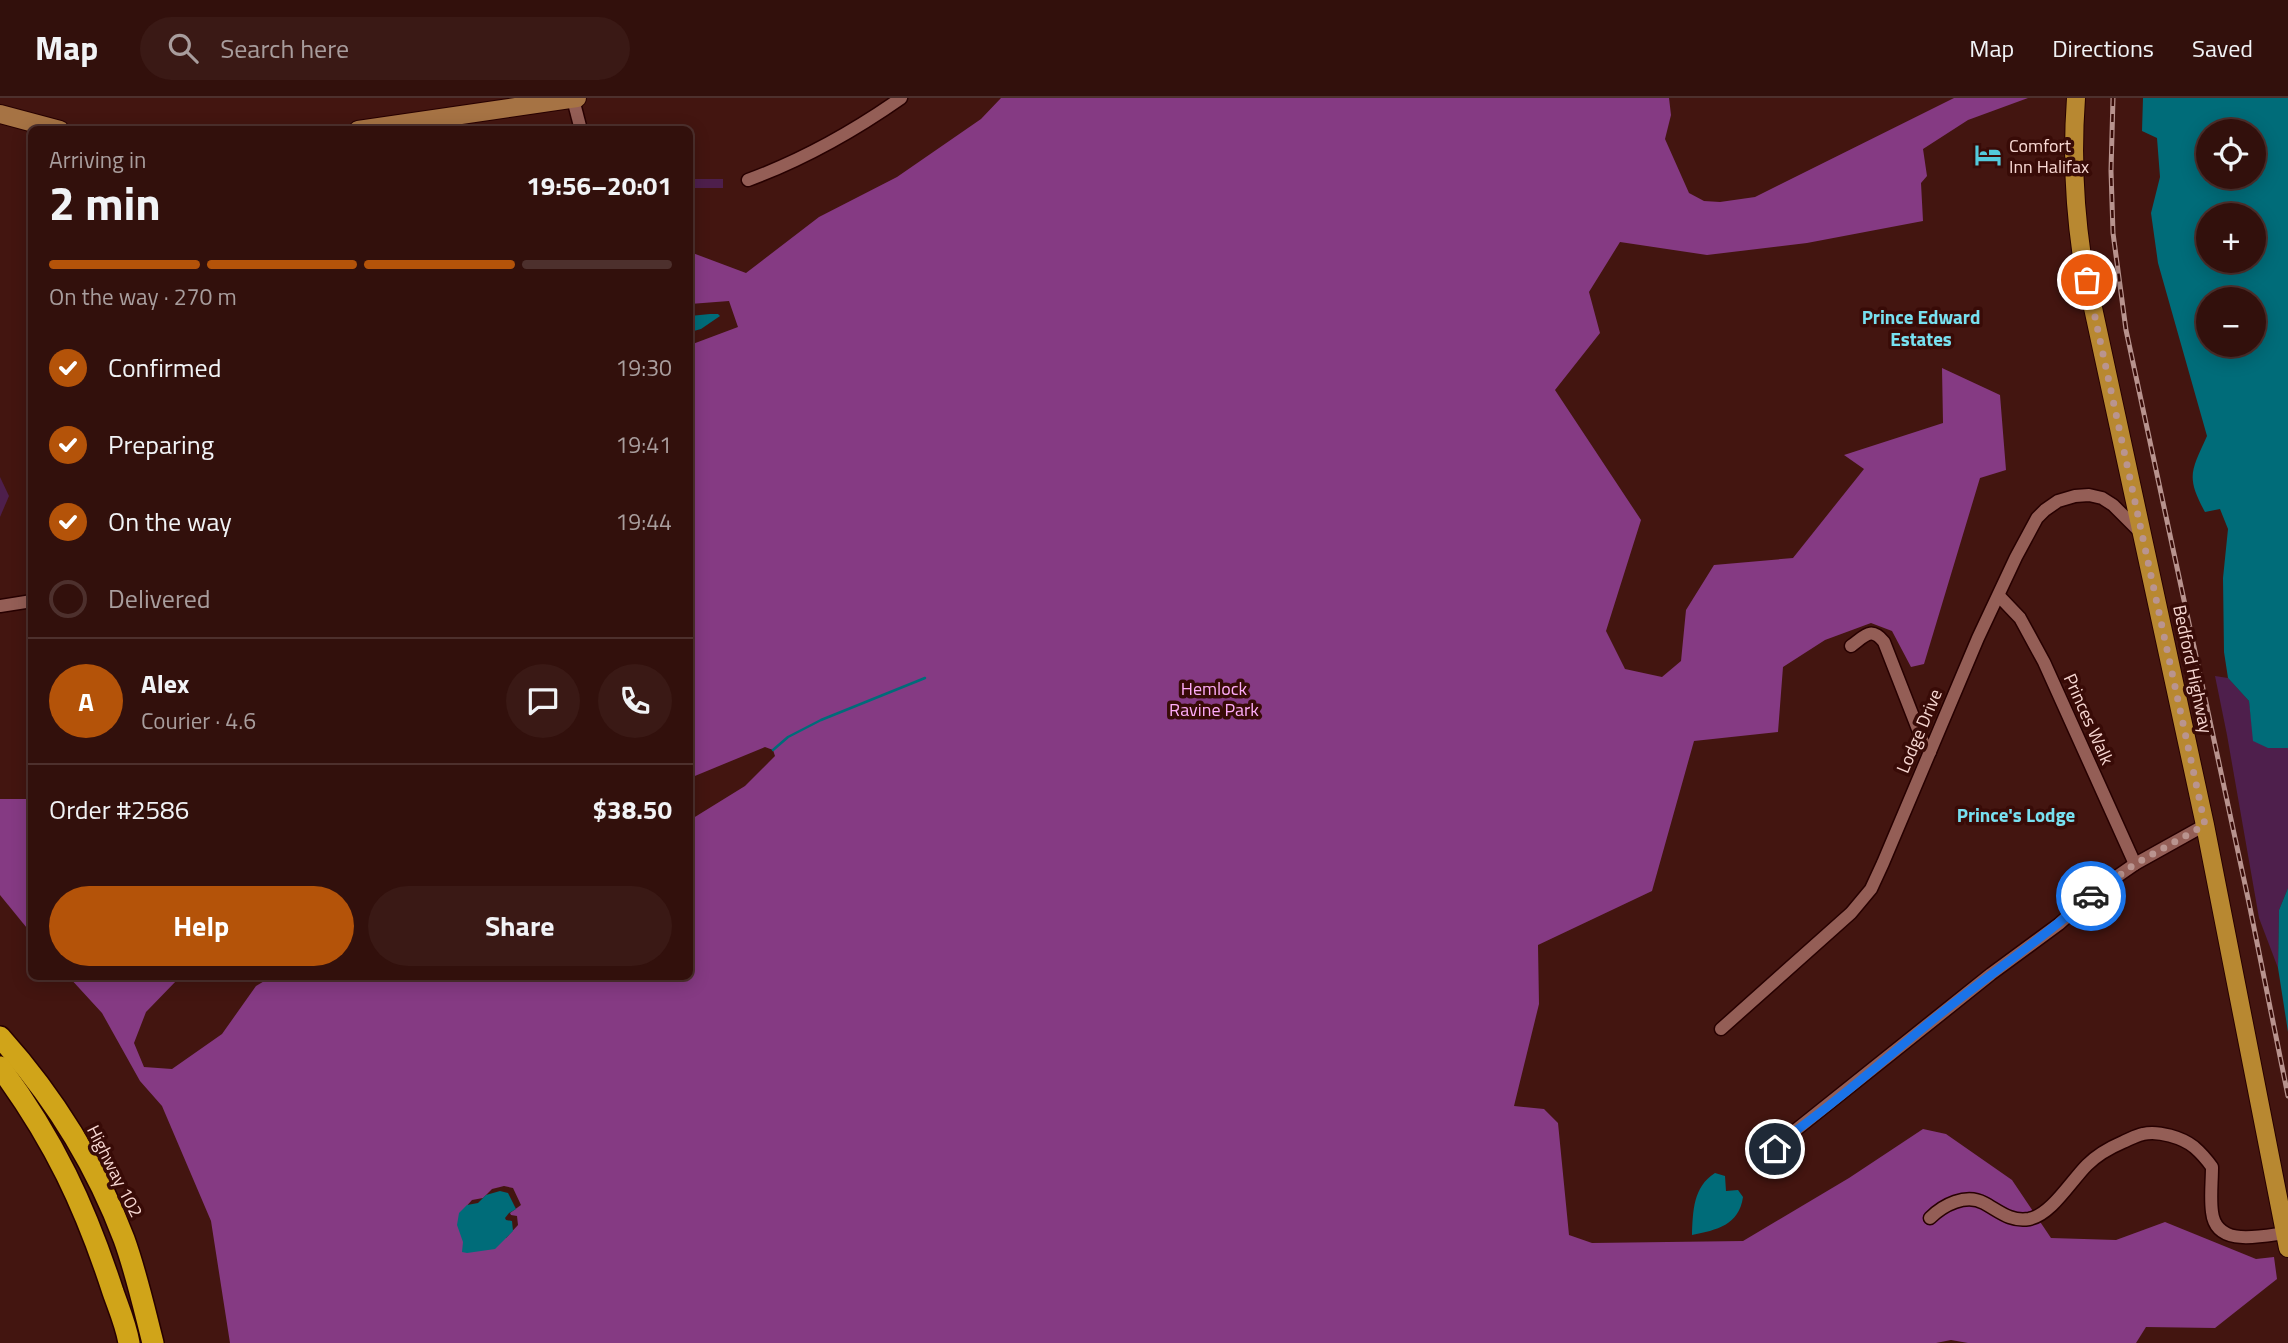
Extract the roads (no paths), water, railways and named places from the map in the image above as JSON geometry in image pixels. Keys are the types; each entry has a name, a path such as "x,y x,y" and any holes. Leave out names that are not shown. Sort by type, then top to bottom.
{"highway":[{"name":"Highway 102","path":"0,1037 40,1085 83,1153 124,1239 153,1343"},
{"path":"0,1067 40,1124 80,1201 129,1343"},
{"path":"113,1293 121,1343"}],"main road":[{"name":"Bedford Highway","path":"2076,98 2074,205 2082,257 2205,825 2287,1240"}],"street":[{"path":"748,180 827,144 901,98"},
{"path":"386,126 575,99 580,126"},
{"path":"0,114 45,126"},
{"name":"Lodge Drive","path":"1721,1029 1852,913 1871,889 1978,638 2034,523 2045,510 2058,501 2082,496 2102,498 2143,534"},
{"name":"Princes Walk","path":"1999,596 2020,618 2044,662 2135,864"},
{"path":"0,606 28,602"},
{"path":"1851,646 1873,632 1884,642 1923,742 1930,752"},
{"path":"1775,1149 1991,974 2059,924 2096,891 2135,864 2205,825"},
{"path":"1930,1217 1947,1204 1975,1200 2002,1215 2018,1220 2031,1219 2050,1207 2098,1154 2144,1133 2155,1133 2191,1144 2212,1167 2211,1211 2221,1231 2237,1237 2287,1240"}],"water":[{"path":"2143,98 2288,98 2288,748 2268,748 2253,741 2249,701 2228,678 2224,652 2223,578 2228,529 2220,509 2205,512 2193,481 2195,465 2207,436 2158,263 2151,213 2160,177 2157,138 2142,131"},
{"path":"718,314 720,316 693,331 693,316"},
{"path":"2288,888 2288,1032 2278,968 2279,910"},
{"path":"1715,1173 1725,1176 1726,1191 1738,1190 1743,1197 1741,1206 1732,1220 1725,1225 1692,1235 1698,1192"},
{"path":"500,1191 508,1193 516,1209 505,1218 512,1221 513,1231 495,1249 462,1252 463,1242 457,1225 459,1213 467,1205 478,1203 486,1195"}],"waterway":[{"path":"773,750 788,737 821,720 925,678"}],"railway":[{"path":"2113,98 2113,233 2126,330 2288,1096"}],"place":[{"name":"Comfort Inn Halifax","path":"1988,155"}],"district":[{"name":"Prince Edward Estates","path":"1921,327"},
{"name":"Prince's Lodge","path":"2016,814"}],"park label":[{"name":"Hemlock Ravine Park","path":"1214,698"}]}
